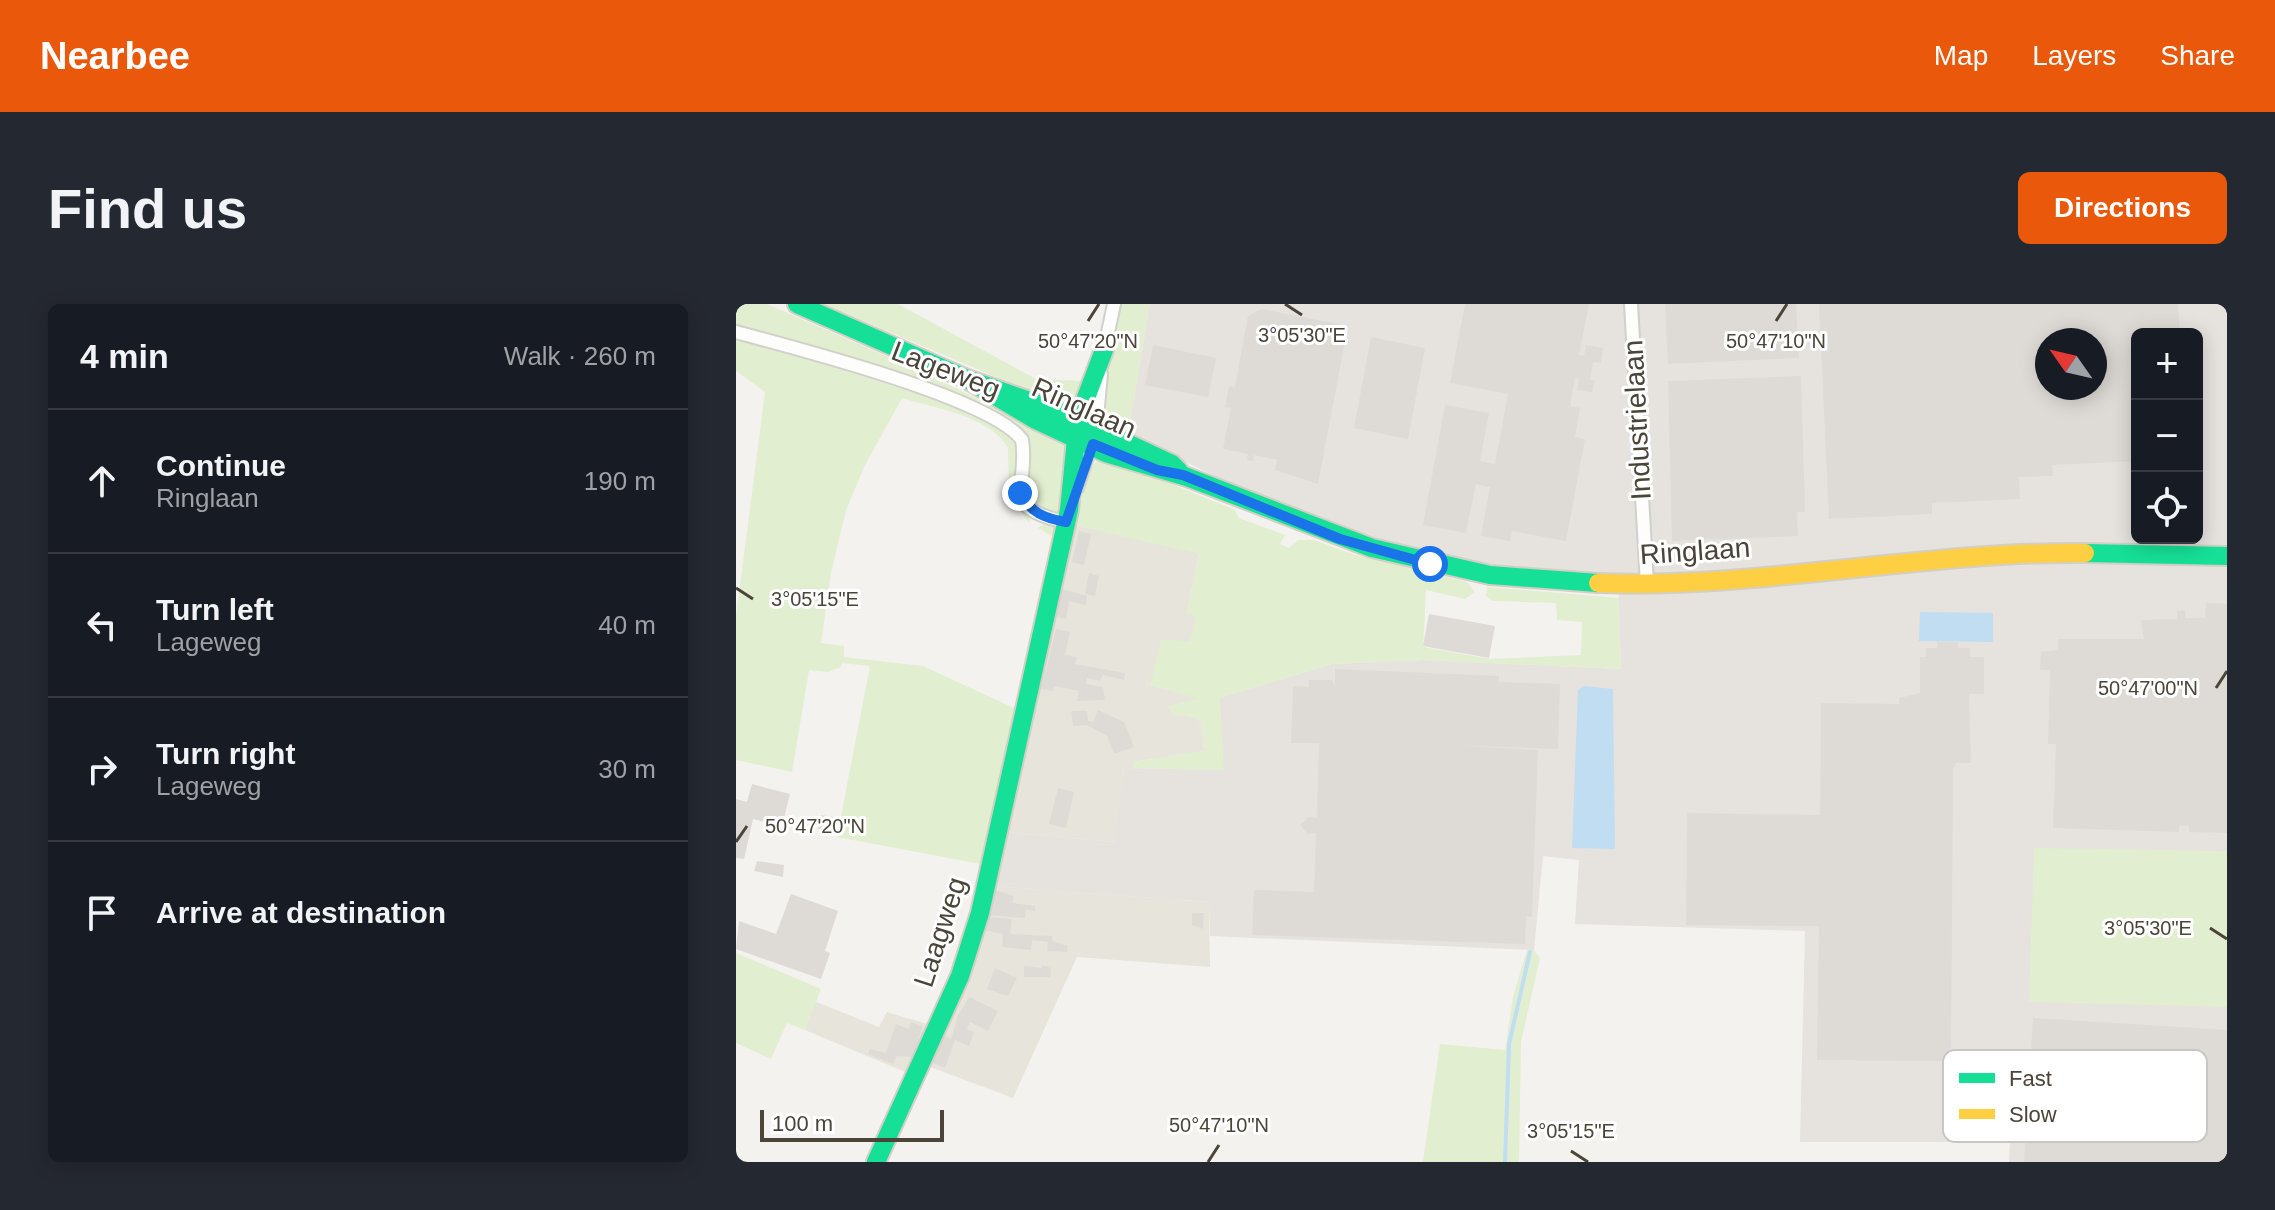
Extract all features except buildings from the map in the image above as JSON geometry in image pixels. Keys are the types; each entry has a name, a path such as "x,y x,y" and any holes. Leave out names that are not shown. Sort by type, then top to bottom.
{"main road":[{"name":"Ringlaan","path":"797,304 967,379 996,398 1086,432 1157,470 1183,475 1318,531 1407,559 1519,579 1647,584 1976,555 2075,552 2227,556"},
{"path":"1068,516 1104,350"},
{"name":"Laagweg","path":"876,1162 970,948 1068,516"}],"street":[{"path":"1104,350 1114,304"},
{"name":"Industrielaan","path":"1631,304 1647,584"},
{"name":"Lageweg","path":"736,332 841,362 977,408 1003,422 1022,440 1020,493 1027,507 1043,517 1068,516"}],"shaded area":[{"path":"1150,304 2227,304 2227,1162 2009,1162 2010,1142 2207,1142 2207,1050 1943,1050 1943,1142 1800,1142 1805,931 1575,924 1579,860 1543,856 1534,950 1210,936 1209,902 992,886 1003,832 1115,842 1124,768 1223,770 1219,698 1332,664 1423,660 1621,669 1618,575 1480,564 1355,534 1250,493 1128,434"},
{"path":"1070,524 1199,553 1187,613 1197,616 1190,643 1150,685 1199,698 1168,707 1175,715 1196,717 1201,723 1204,751 1133,762 1133,768 1124,768 1116,842 1003,832"},
{"path":"992,886 1209,902 1210,967 1077,957 1013,1098 925,1065"},
{"path":"814,1001 879,1027 887,1012 931,1025 910,1074 805,1030"}],"green space":[{"path":"736,304 767,304 918,370 1061,439 1067,450 1062,511 1053,514 1028,502 1016,427 736,328"},
{"path":"823,304 898,304 1036,379 1086,381 1079,398 1065,406"},
{"path":"1119,304 1150,304 1128,434 1105,427 1100,417"},
{"path":"736,336 984,415 1010,432 1018,446 1016,482 1031,515 1029,523 1009,497 1008,448 1000,437 960,415 902,398 865,465 846,510 831,573 821,643 844,646 844,657 923,666 1016,709 1053,537 1038,528 1046,522 1057,526 987,859 981,864 837,837 870,666 842,663 841,667 828,672 809,670 792,772 736,760 736,617 765,392 736,371"},
{"path":"1106,457 1235,510 1239,518 1285,535 1280,544 1289,548 1298,540 1314,540 1352,554 1467,582 1475,592 1465,599 1426,590 1423,647 1490,659 1581,655 1582,622 1557,620 1556,603 1493,601 1486,596 1487,587 1619,598 1621,669 1423,660 1332,664 1220,698 1224,770 1133,768 1133,762 1204,751 1201,723 1196,717 1175,715 1167,707 1197,698 1150,685 1161,639 1190,642 1196,617 1187,613 1199,554 1070,524 1085,476 1098,461"},
{"path":"2034,848 2227,851 2227,1007 2029,1002"},
{"path":"1527,950 1534,950 1540,958 1521,1042 1519,1162 1423,1162 1440,1044 1505,1050 1513,997"},
{"path":"736,953 821,989 805,1030 787,1023 771,1059 736,1043"}],"water":[{"path":"1920,612 1993,613 1993,642 1919,641"},
{"path":"1584,686 1613,689 1615,849 1572,848 1578,690"}],"waterway":[{"path":"1505,1162 1509,1044 1530,952"}],"traffic: fast":[{"path":"797,304 967,379 1058,411 1172,464 1179,471"},
{"path":"876,1162 960,976 980,913 1069,510 1078,419 1104,350"},
{"path":"967,379 1034,419 1106,453 1187,477 1372,548 1490,575 1598,583"},
{"path":"2085,553 2227,556"}],"traffic: slow":[{"path":"1598,583 1720,581 1963,558 2085,553"}],"route":[{"path":"1020,493 1027,507 1037,514 1066,522 1093,444 1157,470 1183,475 1340,539 1430,564"}]}
